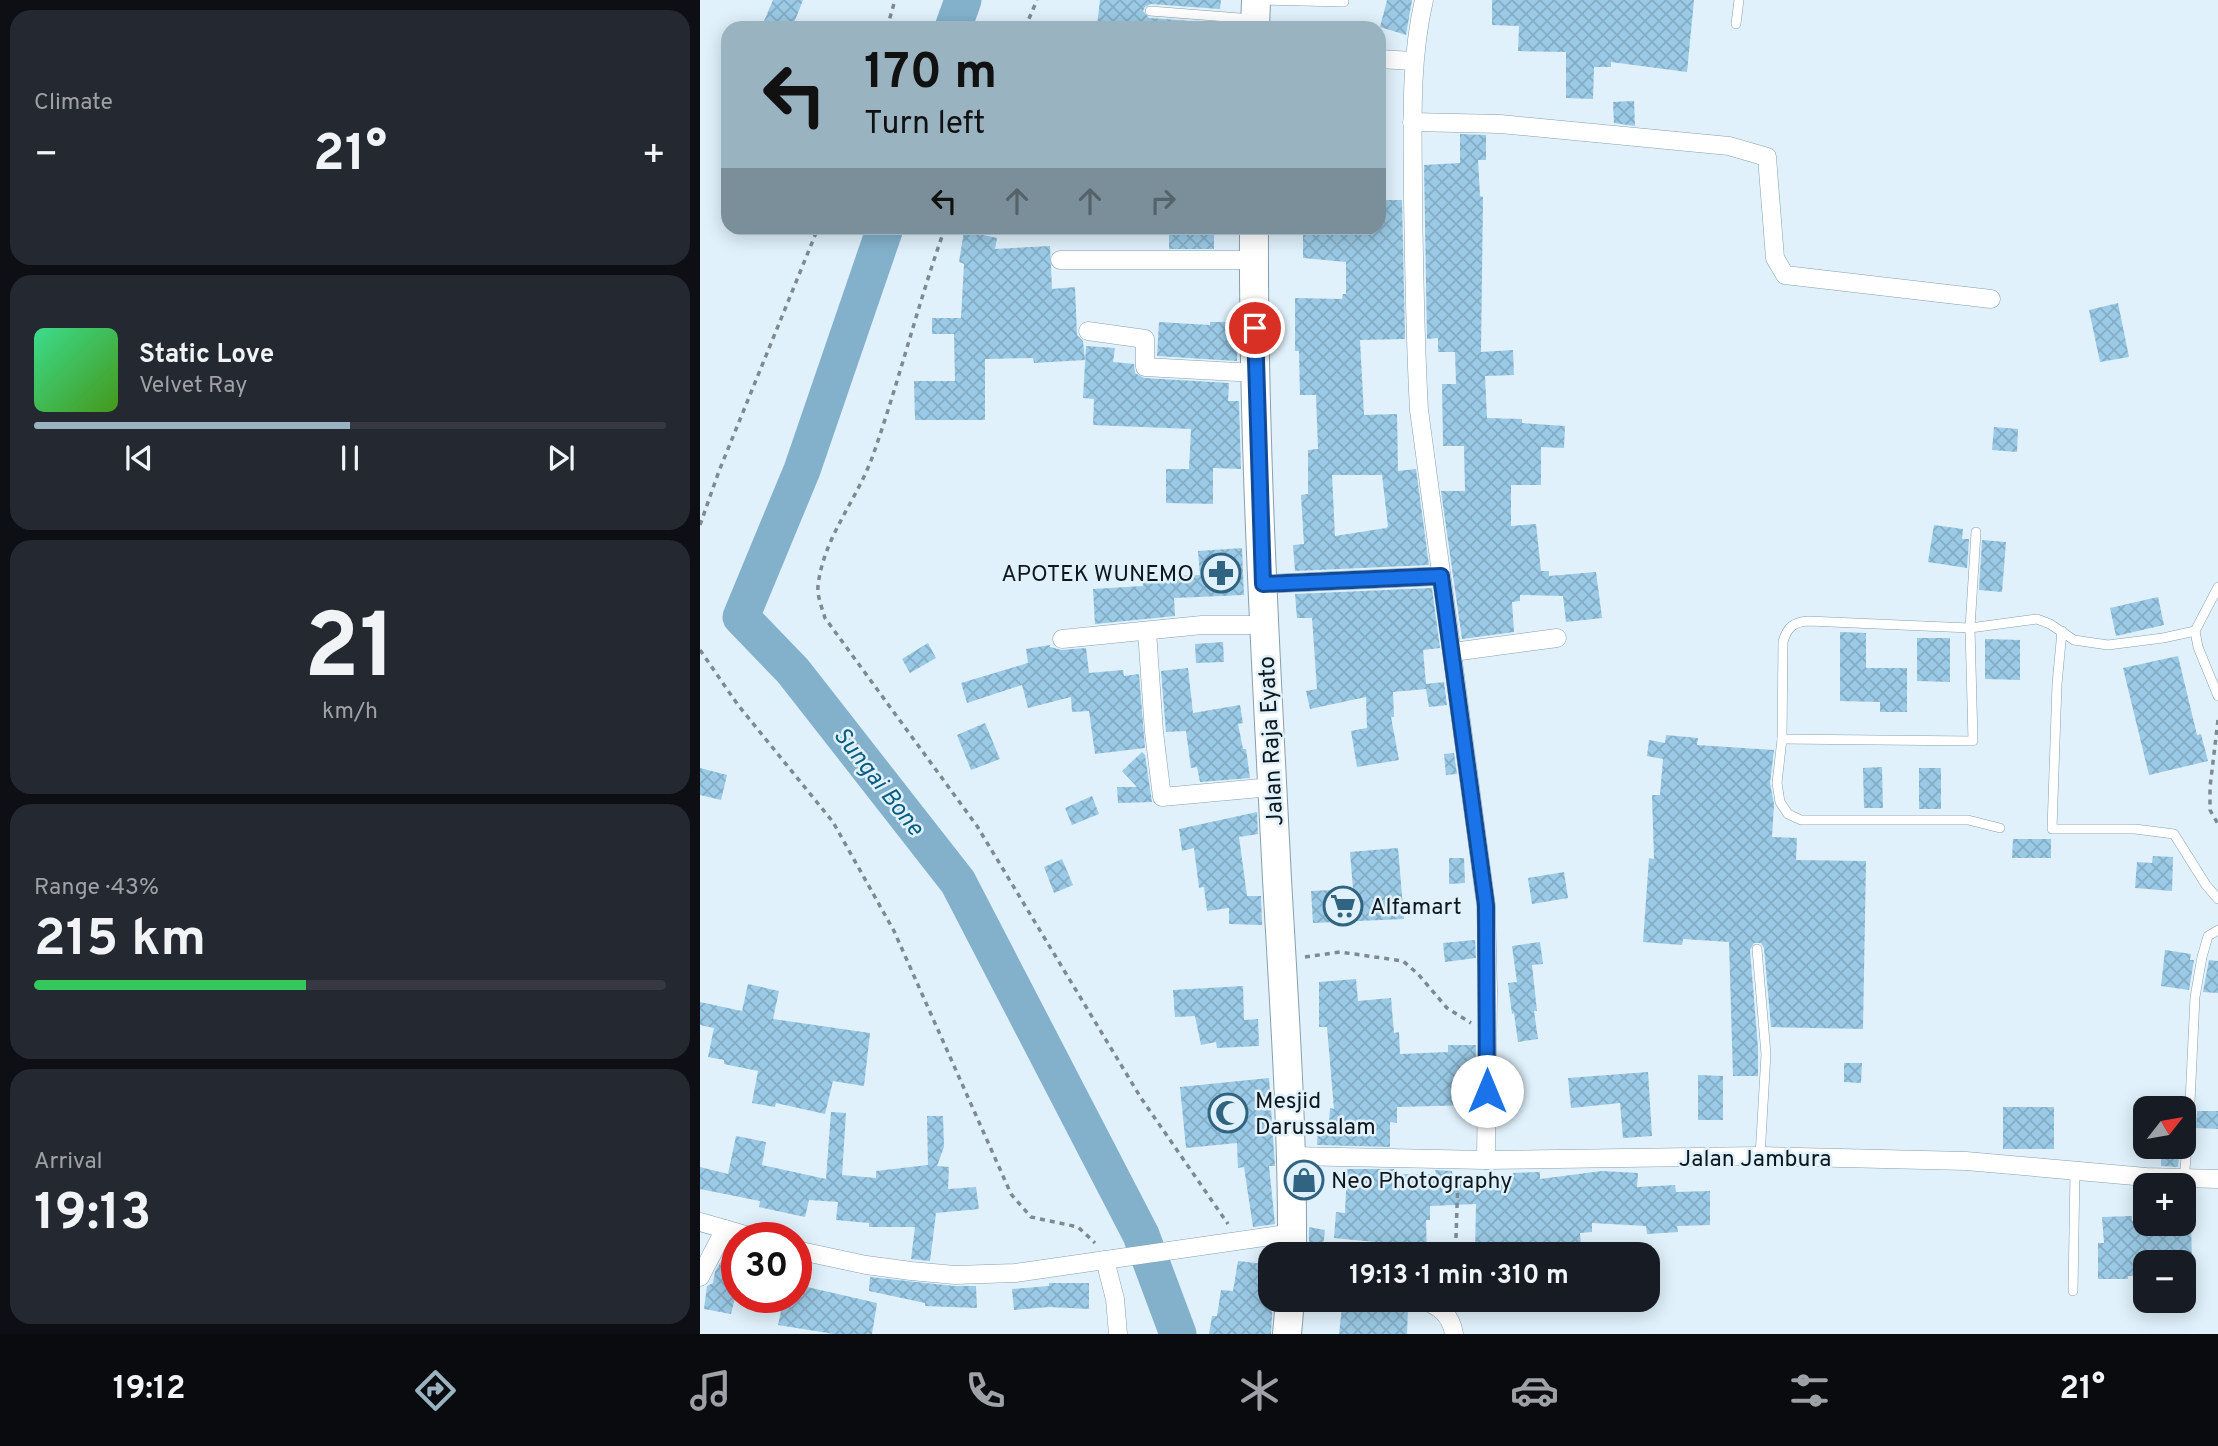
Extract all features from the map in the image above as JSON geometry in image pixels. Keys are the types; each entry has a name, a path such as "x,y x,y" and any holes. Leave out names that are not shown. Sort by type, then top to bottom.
{"main road":[{"name":"Jalan Raja Eyato","path":"1254,235 1264,625 1292,1156 1292,1242"},
{"path":"1287,1334 1289,1312"}],"street":[{"path":"1424,0 1413,61 1412,122 1419,410 1486,905 1486,1160"},
{"path":"1386,59 1413,61"},
{"path":"1412,122 1500,124 1729,146 1768,157 1775,258 1786,275 1991,299"},
{"path":"1060,260 1254,260"},
{"path":"1088,331 1145,338 1145,367 1256,373"},
{"path":"1263,584 1441,576"},
{"path":"1062,639 1202,625 1264,625"},
{"path":"1147,631 1153,732 1162,797 1272,787"},
{"path":"1453,652 1557,638"},
{"name":"Jalan Jambura","path":"1292,1156 1486,1160 1760,1156 1966,1161 2133,1176"},
{"path":"700,1222 721,1228"},
{"path":"700,1277 721,1237"},
{"path":"812,1253 866,1265 955,1275 1015,1273 1239,1240 1266,1242"},
{"path":"1108,1259 1118,1334"},
{"path":"1444,1312 1453,1323 1454,1334"}],"lane":[{"path":"1736,24 1739,0"},
{"path":"1150,11 1255,12 1344,2"},
{"path":"1782,739 1973,741 1970,628 1976,532"},
{"path":"2218,587 2195,631 2198,646 2218,696"},
{"path":"2000,828 1968,820 1801,820 1788,814 1780,802 1777,783 1782,739 1783,642 1788,628 1798,621 1970,628 2036,619 2074,640 2108,645 2195,631"},
{"path":"2062,631 2057,684 2052,829 2135,829 2174,834 2218,899"},
{"path":"2185,1173 2195,997 2208,936 2218,930"},
{"path":"1757,949 1766,1054 1760,1156"},
{"path":"2073,1291 2075,1171"}],"path":[{"path":"889,21 895,0"},
{"path":"1028,21 1037,0"},
{"path":"700,525 719,471 815,235"},
{"path":"942,235 870,461 830,540 817,588 825,618 977,826 1141,1098 1239,1240"},
{"path":"700,650 738,705 833,822 894,931 1011,1194 1031,1217 1078,1227 1108,1259"},
{"path":"2218,720 2210,787 2210,810 2218,824"},
{"path":"1282,960 1340,952 1402,961 1418,974 1447,1007 1466,1021 1486,1028"},
{"path":"1456,1238 1459,1160"}],"building":[{"path":"773,0 803,0 795,21 764,21"},
{"path":"1100,0 1221,0 1220,9 1151,4 1143,11 1149,18 1191,21 1098,21"},
{"path":"1387,0 1412,0 1406,35 1386,29 1386,21 1382,21"},
{"path":"1492,0 1694,0 1687,72 1611,62 1611,67 1594,67 1593,99 1566,98 1566,52 1518,51 1519,26 1492,25"},
{"path":"1634,101 1635,126 1614,123 1613,102"},
{"path":"1460,134 1486,135 1486,160 1478,160 1480,196 1483,197 1481,352 1513,350 1514,375 1485,376 1487,418 1522,419 1522,423 1565,426 1564,448 1541,447 1541,485 1511,485 1511,526 1536,524 1541,571 1549,571 1549,576 1596,572 1602,618 1566,622 1563,596 1520,595 1520,601 1512,602 1514,632 1462,639 1441,491 1465,491 1464,446 1443,446 1442,384 1456,384 1455,352 1438,352 1438,338 1427,339 1424,165 1460,163"},
{"path":"1386,200 1402,200 1405,339 1360,340 1364,415 1397,414 1398,471 1416,469 1429,565 1295,571 1293,545 1304,544 1301,495 1308,494 1308,450 1318,449 1316,395 1300,395 1299,351 1295,351 1295,298 1342,299 1343,294 1346,294 1346,262 1303,258 1303,235 1386,235","holes":["1332,475 1382,475 1388,526 1335,536"]},
{"path":"963,235 997,238 995,249 1050,246 1052,289 1075,287 1077,335 1083,341 1085,360 1034,363 1033,358 985,359 985,420 915,420 914,381 955,381 954,334 932,334 932,318 961,318 964,264 959,262"},
{"path":"1169,235 1214,235 1214,249 1169,249"},
{"path":"2118,303 2129,357 2100,362 2089,310"},
{"path":"1159,322 1210,325 1210,322 1237,322 1237,361 1157,356"},
{"path":"1086,346 1115,348 1113,362 1134,364 1135,373 1144,378 1229,383 1228,401 1239,401 1241,469 1213,468 1213,504 1166,503 1166,469 1189,469 1191,429 1093,425 1094,399 1083,398"},
{"path":"1994,427 2018,429 2017,452 1992,450"},
{"path":"1934,525 1963,529 1962,539 1969,539 1967,568 1928,562"},
{"path":"1982,540 2006,542 2002,592 1979,590"},
{"path":"1242,548 1244,595 1174,598 1175,616 1095,624 1093,589 1143,586 1142,577 1200,575 1198,551"},
{"path":"1432,588 1440,648 1423,650 1426,684 1444,682 1447,705 1429,707 1426,689 1393,692 1394,717 1391,717 1399,760 1357,767 1351,731 1367,728 1366,697 1310,709 1306,691 1317,689 1312,618 1297,618 1295,594"},
{"path":"2158,597 2164,625 2116,636 2110,608"},
{"path":"1840,632 1866,633 1866,668 1907,668 1907,712 1880,712 1880,702 1840,701"},
{"path":"1917,638 1950,638 1950,682 1917,681"},
{"path":"1985,639 2020,640 2020,680 1985,679"},
{"path":"1223,642 1224,662 1196,663 1195,644"},
{"path":"928,643 936,658 910,673 902,659"},
{"path":"1050,645 1062,650 1086,648 1089,673 1123,670 1124,676 1139,674 1145,748 1095,754 1089,711 1072,712 1071,697 1028,708 1022,685 967,703 961,683 1028,663 1026,649"},
{"path":"2178,656 2197,735 2201,734 2208,761 2149,775 2123,668"},
{"path":"1188,668 1193,713 1240,705 1243,723 1238,724 1243,749 1246,749 1250,778 1200,782 1197,767 1191,768 1186,731 1166,732 1161,671"},
{"path":"985,723 1000,759 971,770 957,735"},
{"path":"1666,735 1698,738 1697,745 1774,750 1770,783 1774,804 1772,837 1797,838 1796,860 1866,861 1863,1029 1771,1027 1764,948 1761,943 1754,943 1750,950 1758,1076 1733,1076 1729,942 1683,939 1682,945 1643,942 1649,858 1654,859 1652,795 1660,795 1663,759 1647,756 1649,740 1665,743"},
{"path":"1142,752 1145,755 1152,802 1118,803 1117,787 1137,787 1122,771"},
{"path":"1454,753 1457,774 1446,775 1444,754"},
{"path":"1882,767 1883,808 1864,808 1863,768"},
{"path":"700,768 727,775 721,800 700,795"},
{"path":"1919,768 1941,768 1941,809 1919,809"},
{"path":"1092,796 1099,814 1072,825 1065,808"},
{"path":"1257,812 1258,834 1239,837 1247,896 1261,896 1262,925 1229,924 1229,908 1207,911 1204,887 1199,888 1194,848 1182,851 1179,829"},
{"path":"2013,839 2051,839 2051,858 2012,858"},
{"path":"1398,848 1404,919 1313,923 1311,891 1353,889 1350,852"},
{"path":"2153,856 2173,857 2172,891 2135,888 2137,862 2152,863"},
{"path":"1449,858 1464,858 1465,883 1449,884"},
{"path":"1062,859 1073,885 1054,893 1044,867"},
{"path":"1564,872 1568,898 1532,904 1528,878"},
{"path":"1475,940 1476,958 1445,962 1443,943"},
{"path":"1540,942 1543,964 1532,965 1538,1039 1518,1042 1508,983 1517,982 1512,946"},
{"path":"2165,950 2191,954 2190,960 2194,960 2189,990 2161,986"},
{"path":"2209,960 2218,961 2218,993 2203,992"},
{"path":"1356,979 1358,1001 1391,998 1394,1033 1399,1032 1400,1054 1448,1052 1448,1045 1476,1045 1475,1105 1397,1107 1397,1123 1390,1122 1390,1147 1317,1145 1318,1124 1329,1124 1330,1108 1334,1109 1327,1027 1319,1027 1319,982"},
{"path":"748,984 779,991 773,1019 870,1033 864,1086 833,1081 825,1114 776,1103 775,1107 752,1103 758,1071 724,1064 724,1060 708,1057 714,1028 700,1025 700,1002 742,1011"},
{"path":"1243,986 1244,1020 1258,1019 1259,1046 1217,1048 1216,1042 1201,1045 1195,1016 1175,1017 1173,990"},
{"path":"1844,1063 1862,1063 1861,1083 1844,1082"},
{"path":"1648,1072 1652,1136 1623,1138 1620,1103 1571,1108 1568,1078"},
{"path":"1698,1075 1723,1076 1723,1120 1698,1120"},
{"name":"Mesjid Darussalam","path":"1269,1078 1275,1166 1269,1166 1275,1224 1253,1227 1244,1167 1238,1168 1237,1143 1186,1148 1180,1087"},
{"path":"2003,1107 2054,1107 2054,1149 2003,1149"},
{"path":"2197,1111 2218,1111 2218,1129 2196,1128"},
{"path":"831,1112 846,1113 842,1175 876,1178 876,1171 928,1165 927,1116 943,1116 944,1147 937,1166 949,1167 948,1189 976,1187 979,1209 936,1213 930,1261 911,1259 915,1227 869,1227 869,1223 836,1220 838,1202 809,1200 805,1217 759,1207 760,1201 700,1189 700,1167 728,1174 736,1136 766,1142 762,1165 826,1179"},
{"path":"2161,1159 2179,1159 2178,1167 2161,1166"},
{"path":"1347,1169 1394,1169 1394,1174 1436,1174 1435,1170 1452,1171 1453,1178 1513,1177 1513,1173 1540,1172 1540,1179 1602,1171 1638,1173 1637,1187 1675,1185 1676,1192 1710,1191 1710,1225 1677,1226 1678,1232 1647,1234 1646,1226 1592,1223 1592,1232 1580,1233 1581,1242 1475,1242 1476,1204 1430,1206 1430,1220 1426,1220 1427,1242 1376,1242 1334,1238 1336,1212 1345,1213"},
{"path":"2132,1216 2133,1236 2191,1236 2192,1250 2133,1250 2133,1276 2128,1276 2128,1279 2098,1279 2098,1243 2104,1243 2102,1217"},
{"path":"1309,1227 1325,1230 1324,1242 1309,1242"},
{"path":"1238,1261 1258,1263 1258,1312 1272,1312 1271,1334 1209,1334 1212,1316 1217,1316 1221,1290 1233,1291"},
{"path":"721,1262 721,1312 704,1309 707,1286 713,1283"},
{"path":"870,1277 976,1286 977,1308 925,1306 925,1303 869,1291"},
{"path":"1049,1283 1089,1283 1089,1309 1049,1307 1014,1310 1012,1289 1049,1286"},
{"path":"812,1288 877,1303 872,1334 834,1334 778,1325 781,1313 812,1313"},
{"path":"1341,1312 1408,1312 1407,1334 1339,1334"}],"waterway":[{"name":"Sungai Bone","path":"956,21 963,0"},
{"name":"Sungai Bone","path":"883,235 802,470 741,617 793,671 958,882 1141,1235 1178,1334"}],"place":[{"name":"APOTEK WUNEMO","path":"1221,573"},
{"name":"Alfamart","path":"1343,906"},
{"name":"Mesjid Darussalam","path":"1228,1113"},
{"name":"Neo Photography","path":"1304,1180"}],"route":[{"path":"1255,328 1263,584 1441,576 1486,905 1487,1091"}]}
